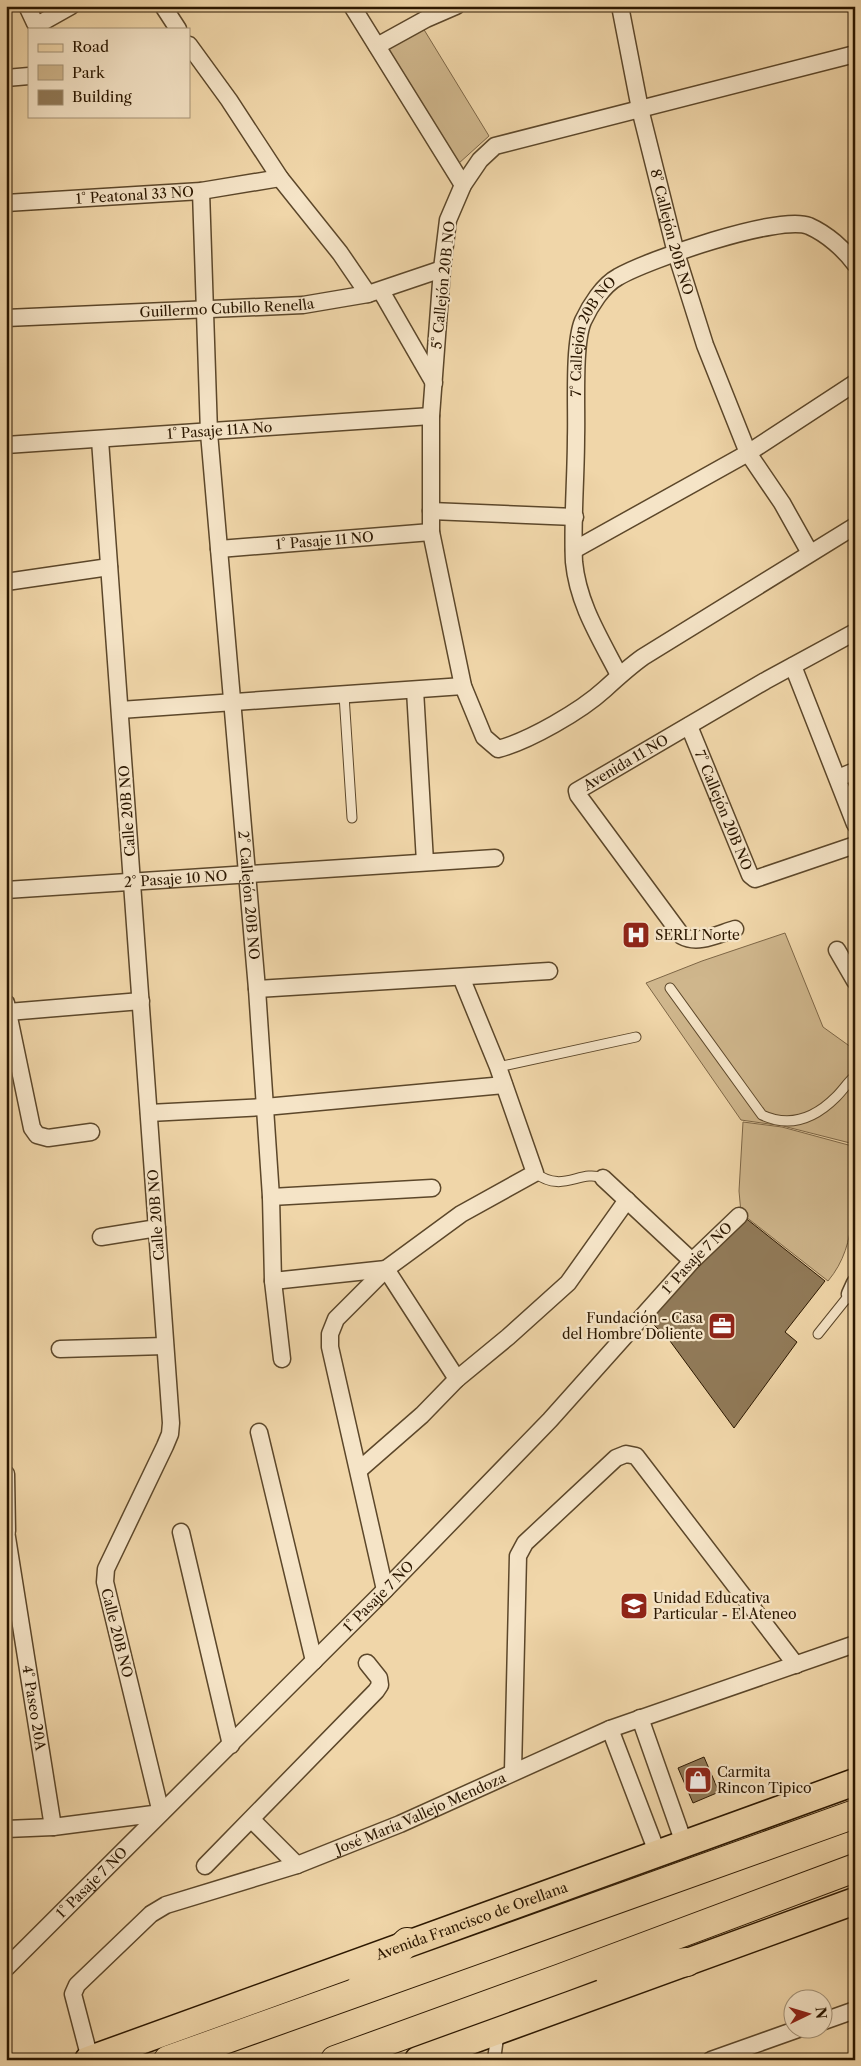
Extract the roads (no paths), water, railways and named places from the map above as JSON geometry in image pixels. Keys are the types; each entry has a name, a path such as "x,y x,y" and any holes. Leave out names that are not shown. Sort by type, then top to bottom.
{"highway":[{"path":"168,2060 855,1814"},
{"path":"335,2060 855,1868"},
{"path":"354,1993 407,1942"},
{"path":"561,1978 687,1962"}],"main road":[{"name":"Avenida Francisco de Orellana","path":"89,2059 407,1942 855,1782"},
{"path":"418,2060 855,1901"}],"street":[{"path":"27,6 35,22 39,24 70,6"},
{"path":"163,6 177,28"},
{"path":"352,6 463,185"},
{"path":"377,46 426,19 456,6"},
{"name":"8° Callejón 20B NO","path":"620,6 640,109 676,253 705,345 748,452 810,552"},
{"path":"190,48 196,67 228,100 280,178 345,260 374,293 434,382"},
{"name":"5° Callejón 20B NO","path":"619,675 604,690 556,722 519,744 498,749 484,737 463,686 431,532 432,416 442,269 448,220 463,185 480,160 495,146 855,54"},
{"path":"6,78 28,76"},
{"path":"201,191 280,178"},
{"name":"1° Peatonal 33 NO","path":"6,203 201,191 209,433"},
{"name":"7° Callejón 20B NO","path":"619,675 588,616 576,585 574,550 577,360 582,323 593,302 616,277 676,253 765,227 790,224 808,226 844,248 855,264"},
{"name":"Guillermo Cubillo Renella","path":"6,318 303,305 374,293 442,269"},
{"path":"574,550 748,452 855,383"},
{"name":"1° Pasaje 11A No","path":"6,445 209,433 432,416"},
{"name":"2° Callejón 20B NO","path":"209,433 257,989 271,1197 273,1281 282,1359"},
{"name":"Calle 20B NO","path":"100,440 149,1113 170,1434 106,1569 105,1582 161,1814"},
{"path":"431,511 575,517"},
{"path":"619,675 643,657 810,552 855,526"},
{"name":"1° Pasaje 11 NO","path":"219,549 431,532"},
{"path":"6,582 109,567"},
{"name":"Avenida 11 NO","path":"735,929 699,940 690,941 682,936 578,795 579,789 855,632"},
{"path":"793,666 855,824"},
{"path":"120,710 463,686"},
{"path":"415,690 425,862"},
{"name":"7° Callejón 20B NO","path":"689,726 750,875 755,879 855,845"},
{"path":"838,778 855,771"},
{"name":"2° Pasaje 10 NO","path":"6,890 495,858"},
{"path":"837,950 855,981"},
{"path":"257,989 549,971"},
{"path":"385,1590 330,1347 330,1334 336,1318 386,1268 461,1214 535,1173 498,1067 461,977"},
{"path":"91,1132 48,1138 37,1135 32,1128 7,1007 140,1001"},
{"path":"149,1113 265,1107 504,1086"},
{"path":"603,1178 692,1261"},
{"path":"271,1197 432,1188"},
{"path":"359,1470 422,1415 457,1379 508,1337 568,1283 627,1200"},
{"name":"1° Pasaje 7 NO","path":"6,1968 385,1590 550,1420 692,1261 739,1216"},
{"path":"101,1237 157,1228"},
{"path":"273,1281 386,1268"},
{"path":"386,1268 457,1379"},
{"path":"60,1349 165,1346"},
{"path":"259,1432 314,1661"},
{"path":"513,1771 518,1556 525,1543 616,1458 626,1454 636,1456 796,1665"},
{"name":"4° Paseo 20A","path":"6,1474 7,1531 53,1827"},
{"path":"180,1532 231,1745"},
{"name":"José María Vallejo Mendoza","path":"89,2059 73,1994 77,1985 151,1914 166,1905 297,1865 400,1824 513,1771 610,1729 855,1644"},
{"path":"205,1866 376,1691 380,1685 379,1678 367,1663"},
{"path":"640,1718 684,1843"},
{"path":"610,1729 657,1852"},
{"path":"6,1828 53,1827 161,1814"},
{"path":"252,1820 297,1865"},
{"path":"834,2017 855,2010"},
{"path":"494,2060 498,2030"},
{"path":"711,2060 784,2034"}],"lane":[{"path":"344,694 352,818"},
{"path":"670,988 762,1115 783,1121 803,1120 836,1098 855,1076"},
{"path":"498,1067 636,1037"},
{"path":"535,1173 546,1181 562,1182 597,1175 603,1178"},
{"path":"818,1334 853,1291"}],"place":[{"name":"SERLI Norte","path":"636,935"},
{"name":"Fundación - Casa del Hombre Doliente","path":"722,1326"},
{"name":"Unidad Educativa Particular - El Ateneo","path":"634,1606"},
{"name":"Carmita Rincon Tipico","path":"698,1780"}]}
